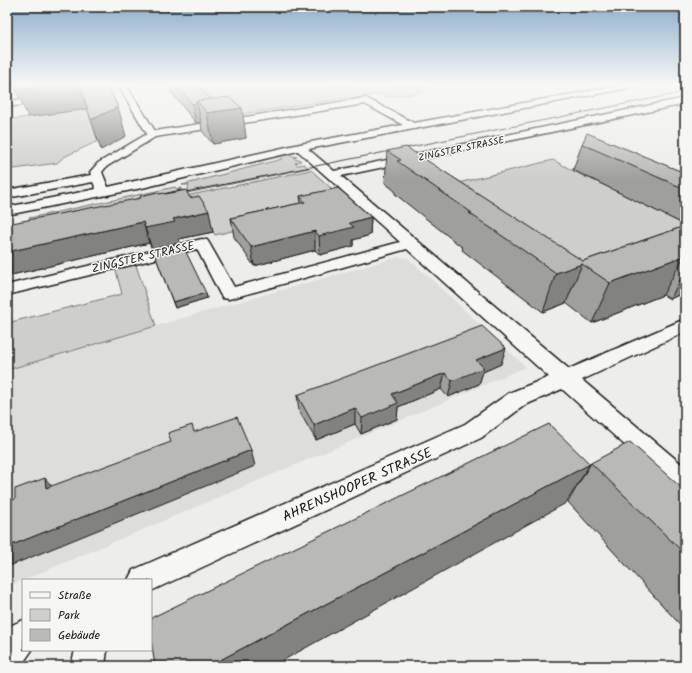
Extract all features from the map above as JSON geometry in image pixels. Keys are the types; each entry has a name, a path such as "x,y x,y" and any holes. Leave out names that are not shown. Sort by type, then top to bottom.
{"street":[{"path":"140,116 152,134"},
{"path":"103,192 96,172 102,165 148,138 152,134 266,116"},
{"path":"394,116 412,126"},
{"path":"7,211 103,192 300,147 464,116"},
{"name":"ZINGSTER STRASSE","path":"331,175 613,116"},
{"path":"559,128 572,134"},
{"path":"300,147 685,483"},
{"path":"7,194 97,178"},
{"name":"ZINGSTER STRASSE","path":"7,290 202,243 229,294 410,244"},
{"name":"AHRENSHOOPER STRASSE","path":"145,579 473,431 517,399 685,325"},
{"path":"7,659 22,637"},
{"path":"88,666 91,651"}],"shaded area":[{"path":"399,257 408,258 526,367 26,579 22,579 22,581 7,587 7,370 207,311"}],"green space":[{"path":"32,116 93,116 100,140 64,157 57,163 7,170 7,120"},
{"path":"288,155 297,157 294,158 301,161 295,163 298,165 304,164 309,168 187,193 189,185 182,185 282,159 280,156"},
{"path":"553,160 685,225 685,259 611,284 454,184"},
{"path":"311,170 359,213 338,206 215,235 204,216 139,209 30,226 29,218 175,187 177,189 182,188 179,194 181,197"},
{"path":"131,264 136,265 156,326 7,370 7,323 122,294 115,267"}],"building":[{"path":"90,116 98,116 91,120"},
{"path":"587,133 685,173 685,189 582,144"},
{"path":"406,147 583,261 685,226 685,256 610,283 582,264 556,273 469,213 472,213 397,161 401,160 387,151"},
{"path":"338,188 371,217 349,223 354,227 319,236 315,231 251,247 231,218 305,202 300,196"},
{"path":"186,190 190,198 199,196 209,211 173,219 175,222 145,228 143,222 7,252 7,224 141,198 140,196 158,192 159,194 165,194"},
{"path":"184,248 206,293 173,302 155,255"},
{"path":"482,326 506,348 476,360 484,368 452,381 445,373 392,394 398,403 362,418 355,408 314,425 297,395"},
{"path":"237,417 251,450 7,547 7,502 15,499 15,489 45,478 46,488 171,442 168,433 192,425 194,432"},
{"path":"549,424 590,464 209,666 155,666 152,646 152,618"},
{"path":"630,442 685,491 685,554 591,463"}],"tram line":[{"path":"176,194 563,116"},
{"path":"154,196 181,190"}]}
